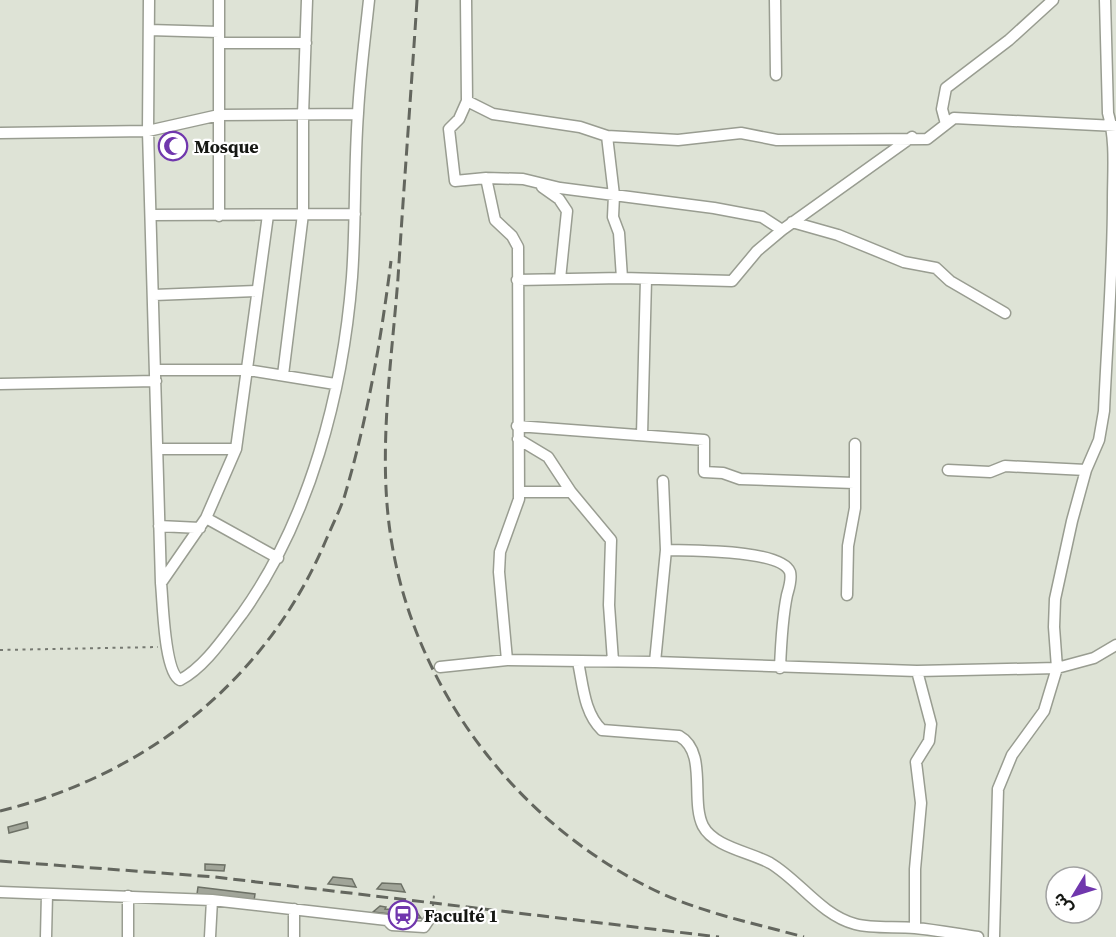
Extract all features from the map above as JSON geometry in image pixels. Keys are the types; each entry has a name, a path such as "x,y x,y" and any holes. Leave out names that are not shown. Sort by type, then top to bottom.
{"street":[{"path":"149,0 148,131 161,583 166,647 176,679 186,676 221,642 278,558 296,520 318,458 335,384 351,288 358,114 369,0"},
{"path":"219,0 219,216"},
{"path":"283,375 303,214 303,115 307,0"},
{"path":"466,0 467,101 459,119 449,129 455,181 486,178 523,179 534,183 762,217 782,230"},
{"path":"775,0 776,75"},
{"path":"946,124 942,109 946,88 1009,40 1053,0"},
{"path":"994,937 998,789 1012,755 1044,711 1057,668 1054,627 1055,599 1086,470 1099,440 1104,411 1113,230 1114,126 1107,106 1105,0"},
{"path":"149,30 306,43"},
{"path":"467,101 493,114 580,127 607,136 678,140 741,133 777,140 912,137 927,139 954,118 965,117 1114,126"},
{"path":"0,133 148,131 219,115 358,114"},
{"path":"607,136 614,195 613,217 619,233 622,278"},
{"path":"517,280 622,278 732,282 757,251 782,230 912,137"},
{"path":"486,178 495,220 516,242 519,500 500,552 499,572 507,660"},
{"path":"534,183 559,199 567,211 560,279"},
{"path":"151,216 355,214"},
{"path":"161,583 206,518 236,449 268,215"},
{"path":"792,222 860,242 904,262 936,268 950,281 1005,313"},
{"path":"642,435 646,279"},
{"path":"154,295 257,291"},
{"path":"0,384 248,370 335,384"},
{"path":"517,426 704,440 704,471 723,473 740,479 854,483"},
{"path":"518,439 548,457 562,474 571,492 611,540 609,612 613,661"},
{"path":"847,596 848,546 855,508 855,444"},
{"path":"158,449 236,449"},
{"path":"948,470 990,472 1005,466 1086,470"},
{"path":"655,662 666,550 663,482"},
{"path":"519,492 571,492"},
{"path":"206,518 278,558"},
{"path":"159,526 200,528"},
{"path":"666,550 737,554 767,558 784,564 789,571 790,580 782,617 780,668"},
{"path":"440,667 507,660 917,670 1057,668 1094,658 1116,645"},
{"path":"578,662 589,710 594,722 602,730 679,736 686,741 693,754 702,824 717,840 756,855 782,870 835,914 856,925 915,928 978,937"},
{"path":"915,928 915,861 921,803 916,762 929,741 931,724 917,670"},
{"path":"0,892 212,900 387,920 392,925 424,927 432,915"},
{"path":"46,937 47,894"},
{"path":"128,896 128,937"},
{"path":"210,937 212,900"},
{"path":"294,909 294,937"},
{"path":"391,937 392,925"}],"path":[{"path":"0,650 166,647"}],"building":[{"path":"27,822 28,828 9,833 8,827"},
{"path":"205,864 225,865 224,871 205,870"},
{"path":"333,877 352,879 356,887 328,884"},
{"path":"382,883 401,884 405,892 377,889"},
{"path":"198,887 255,894 254,901 197,894"},
{"path":"380,906 386,907 385,909 416,911 421,918 396,918 390,914 373,912"}],"railway":[{"path":"417,0 385,456 388,515 398,574 416,630 440,684 472,734 509,781 551,822 599,858 650,888 687,904 804,937"},
{"path":"0,811 54,795 105,773 152,746 196,714 236,678 271,636 301,590 344,498 360,440 372,380 391,261"},
{"path":"0,861 215,877 719,937"}],"place":[{"name":"Mosque","path":"173,146"},
{"name":"Faculté 1","path":"403,915"}]}
